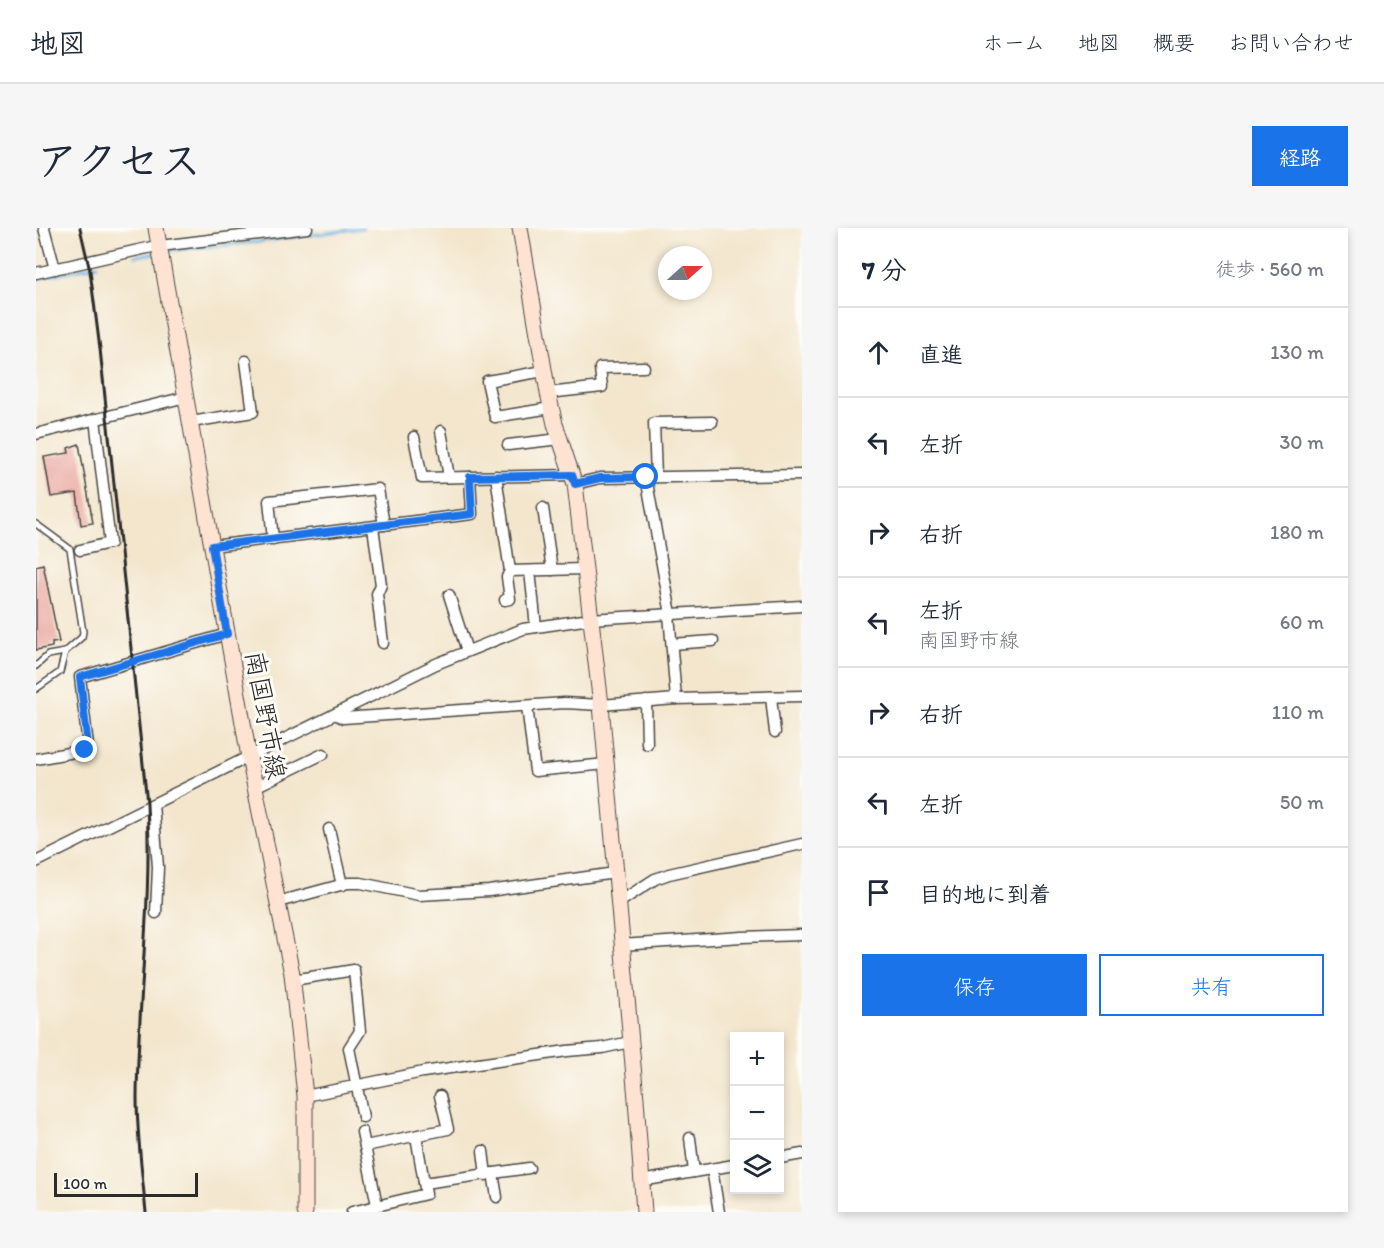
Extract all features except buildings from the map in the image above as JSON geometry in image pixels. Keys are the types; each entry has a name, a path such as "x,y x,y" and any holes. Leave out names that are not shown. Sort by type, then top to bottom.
{"main road":[{"name":"南国野市線","path":"156,228 249,757 293,980 305,1096 305,1212"},
{"path":"520,228 549,401 573,480 585,569 601,705 644,1212"}],"street":[{"path":"44,228 54,269"},
{"path":"36,273 159,246 308,228"},
{"path":"191,422 253,412 246,361"},
{"path":"544,371 488,381 495,417 602,387 600,368 644,367"},
{"path":"36,434 186,397"},
{"path":"75,551 110,543 95,419"},
{"path":"676,699 670,614 651,477 654,423 712,422"},
{"path":"441,432 449,477"},
{"path":"414,436 422,478 496,476 573,480 802,475"},
{"path":"508,445 560,439"},
{"path":"496,476 510,571 507,577 510,599 505,600"},
{"path":"212,546 472,514 470,477"},
{"path":"273,539 269,501 378,489 381,585 377,594 383,643"},
{"path":"543,508 552,570"},
{"path":"510,571 585,569"},
{"path":"530,571 536,627"},
{"path":"449,595 467,651"},
{"path":"36,862 436,664 523,628 590,619 802,606"},
{"path":"36,759 85,750 88,746 80,677 227,634"},
{"path":"672,644 713,641"},
{"path":"335,714 343,718 564,703 601,705 676,699 802,696"},
{"path":"771,697 775,732"},
{"path":"646,701 647,744"},
{"path":"527,706 535,771 606,764"},
{"path":"255,787 323,754"},
{"path":"153,804 158,867 156,913"},
{"path":"329,830 342,885"},
{"path":"618,903 655,879 669,873 802,844"},
{"path":"278,902 342,885 361,883 419,895 489,891 615,873"},
{"path":"621,945 802,935"},
{"path":"293,980 354,970 360,1031 349,1048 363,1117"},
{"path":"305,1096 476,1063 602,1048 630,1042"},
{"path":"365,1146 448,1129 441,1096"},
{"path":"362,1132 377,1205"},
{"path":"352,1212 426,1194 416,1136"},
{"path":"690,1138 694,1172"},
{"path":"483,1151 497,1197"},
{"path":"784,1157 802,1155"},
{"path":"641,1181 730,1167"},
{"path":"424,1183 530,1168"},
{"path":"712,1169 719,1212"}],"lane":[{"path":"36,524 75,551 83,632 82,637 65,652 48,655 36,666"},
{"path":"36,689 60,672 65,652"}],"waterway":[{"path":"165,251 259,242 363,228"},
{"path":"135,256 156,253"},
{"path":"36,279 97,265"}],"railway":[{"path":"80,228 90,271 100,349 147,803 148,877 137,1097 146,1212"}],"route":[{"path":"85,750 88,746 80,677 227,634 212,546 472,514 470,477 572,475 575,484 600,478 646,477"}]}
